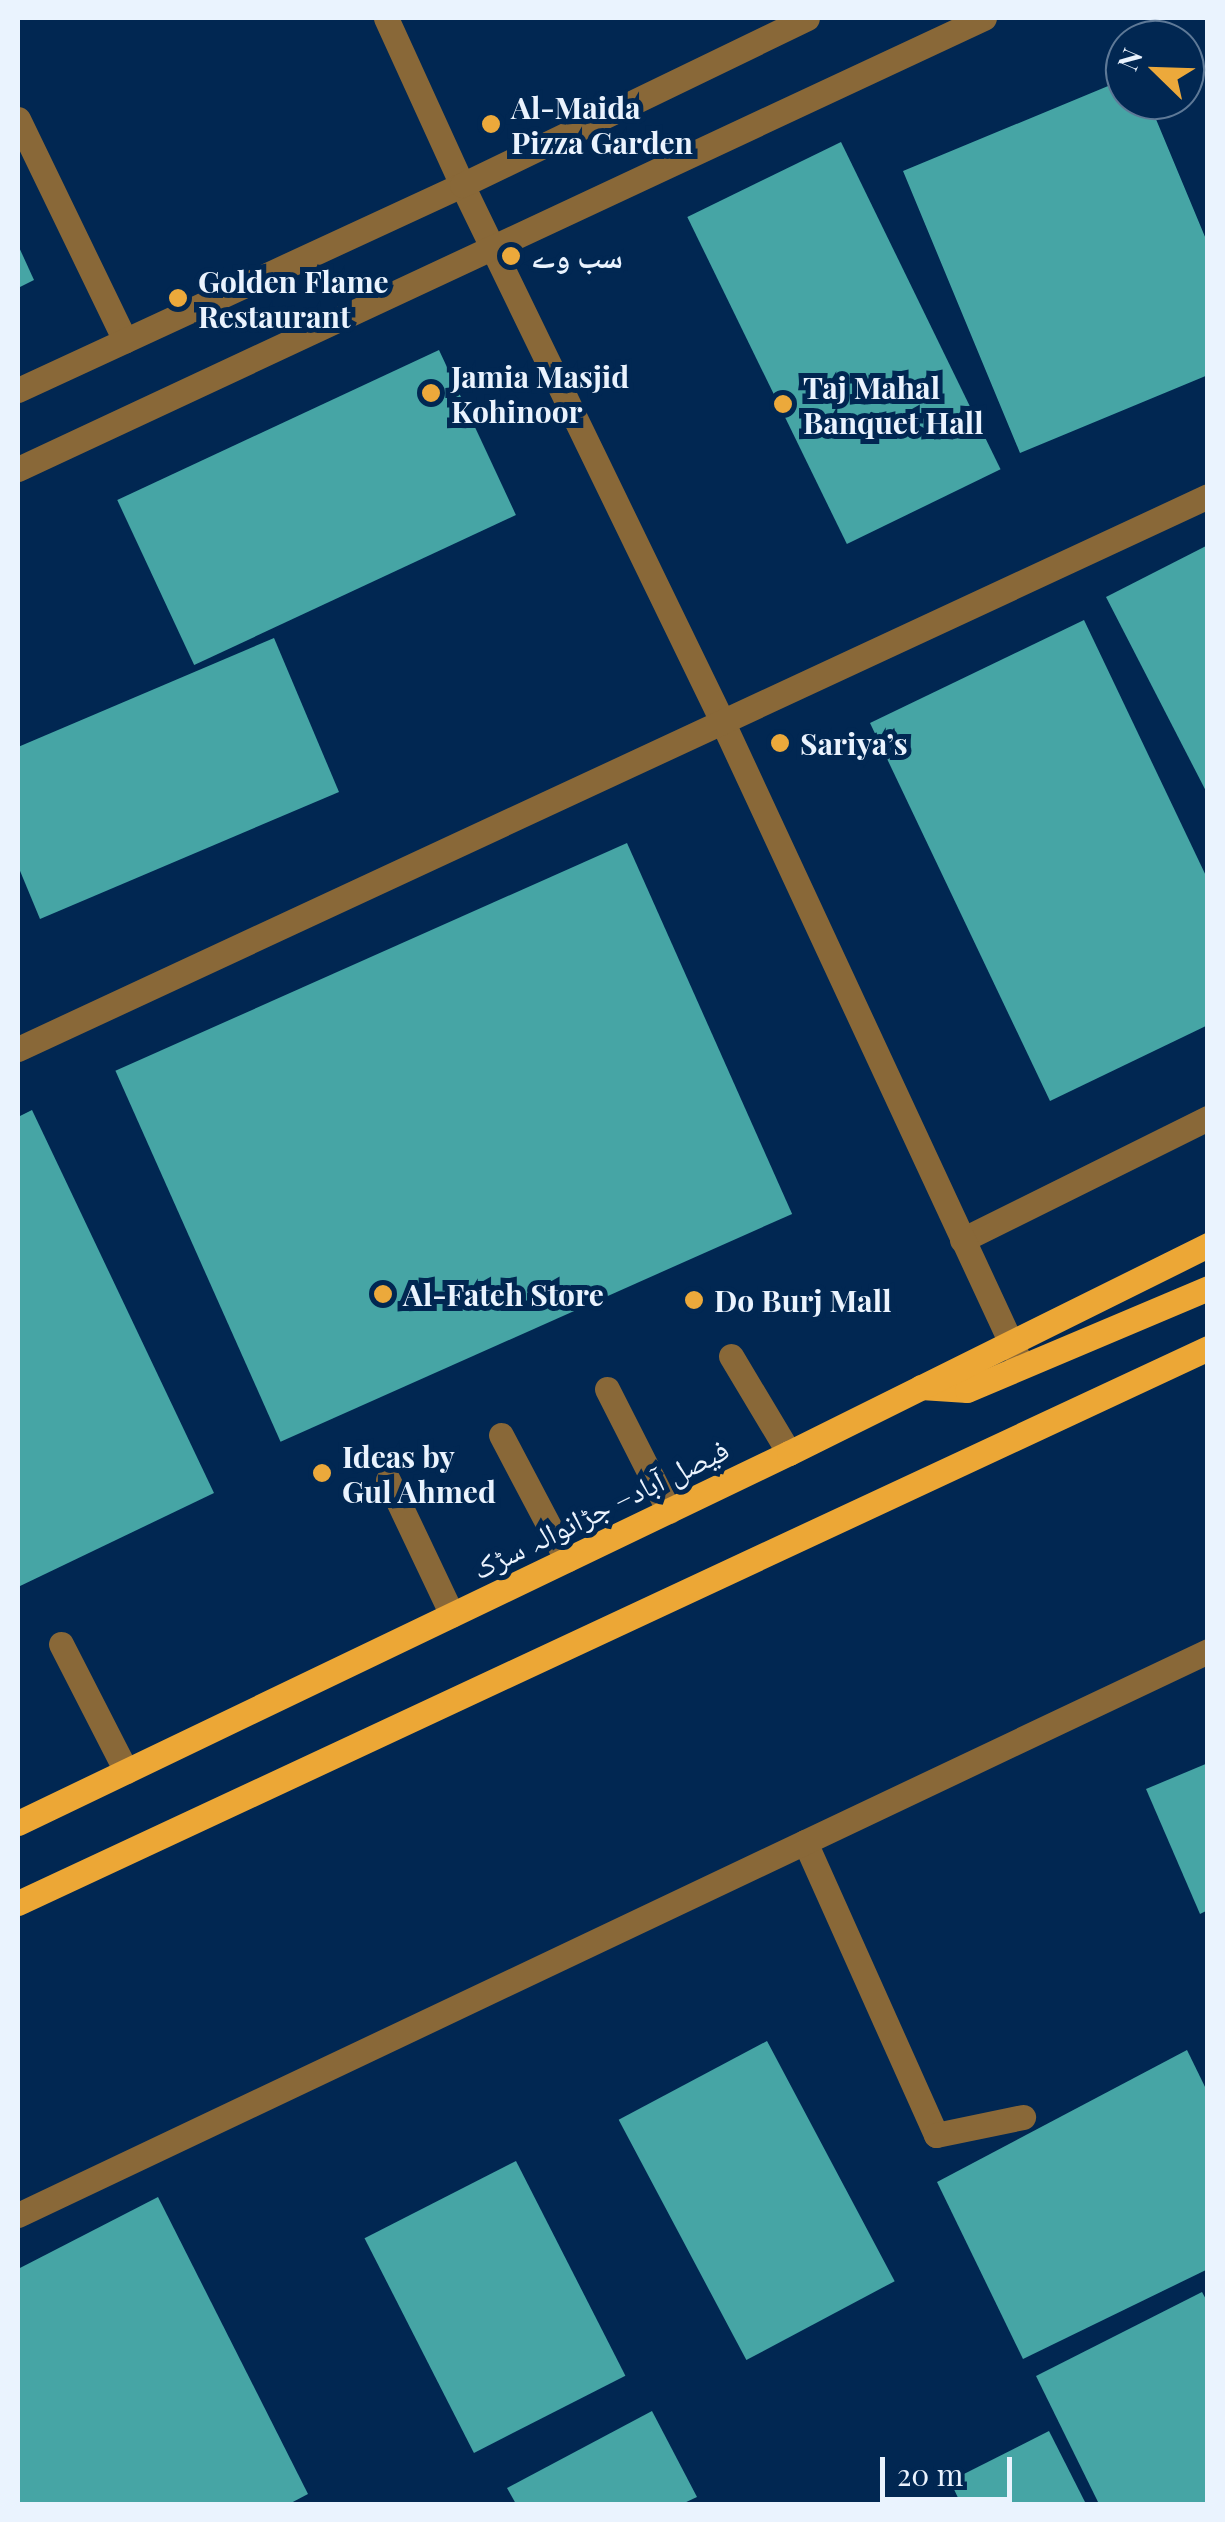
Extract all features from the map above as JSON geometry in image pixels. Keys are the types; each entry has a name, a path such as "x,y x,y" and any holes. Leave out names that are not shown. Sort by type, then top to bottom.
{"main road":[{"name":"فیصل آباد– جڑانوالہ سڑک","path":"18,1823 790,1453 1208,1244"},
{"path":"922,1387 968,1390 1208,1288"},
{"path":"18,1903 1206,1350"}],"street":[{"path":"386,18 491,247 723,724 1022,1366"},
{"path":"18,390 462,185 808,18"},
{"path":"18,469 984,18"},
{"path":"18,119 125,340"},
{"path":"18,1049 1208,496"},
{"path":"962,1240 1208,1118"},
{"path":"731,1356 790,1453"},
{"path":"607,1389 669,1511"},
{"path":"502,1435 567,1560"},
{"path":"388,1480 452,1615"},
{"path":"62,1644 126,1771"},
{"path":"18,2215 1208,1651"},
{"path":"805,1842 936,2135 1023,2116"}],"building":[{"path":"1105,87 1105,120 1156,120 1208,244 1208,375 1020,453 903,171"},
{"path":"841,142 1001,469 847,544 687,217"},
{"path":"18,245 34,280 18,288"},
{"path":"439,350 516,515 194,665 117,500"},
{"path":"1208,545 1208,795 1106,597"},
{"path":"1084,620 1208,880 1208,1025 1050,1101 870,723"},
{"path":"274,638 339,792 40,919 18,866 18,747"},
{"path":"627,843 792,1214 281,1442 115,1071"},
{"path":"32,1110 214,1493 18,1587 18,1117"},
{"path":"1208,1763 1208,1910 1200,1914 1146,1789"},
{"path":"767,2041 895,2281 746,2360 619,2120"},
{"path":"1187,2050 1208,2093 1208,2269 1023,2359 937,2182"},
{"path":"516,2161 625,2376 474,2453 365,2238"},
{"path":"158,2197 308,2494 289,2504 18,2504 18,2269"},
{"path":"1202,2292 1208,2303 1208,2504 1099,2504 1036,2376"},
{"path":"652,2411 697,2497 682,2504 516,2504 507,2488"},
{"path":"1049,2431 1086,2504 961,2504 950,2481"}],"place":[{"name":"Al-Maida Pizza Garden","path":"491,124"},
{"name":"سب وے","path":"511,256"},
{"name":"Golden Flame Restaurant","path":"178,298"},
{"name":"Jamia Masjid Kohinoor","path":"431,393"},
{"name":"Taj Mahal Banquet Hall","path":"783,404"},
{"name":"Sariya’s","path":"780,743"},
{"name":"Al-Fateh Store","path":"383,1294"},
{"name":"Do Burj Mall","path":"694,1300"},
{"name":"Ideas by Gul Ahmed","path":"322,1473"}]}
